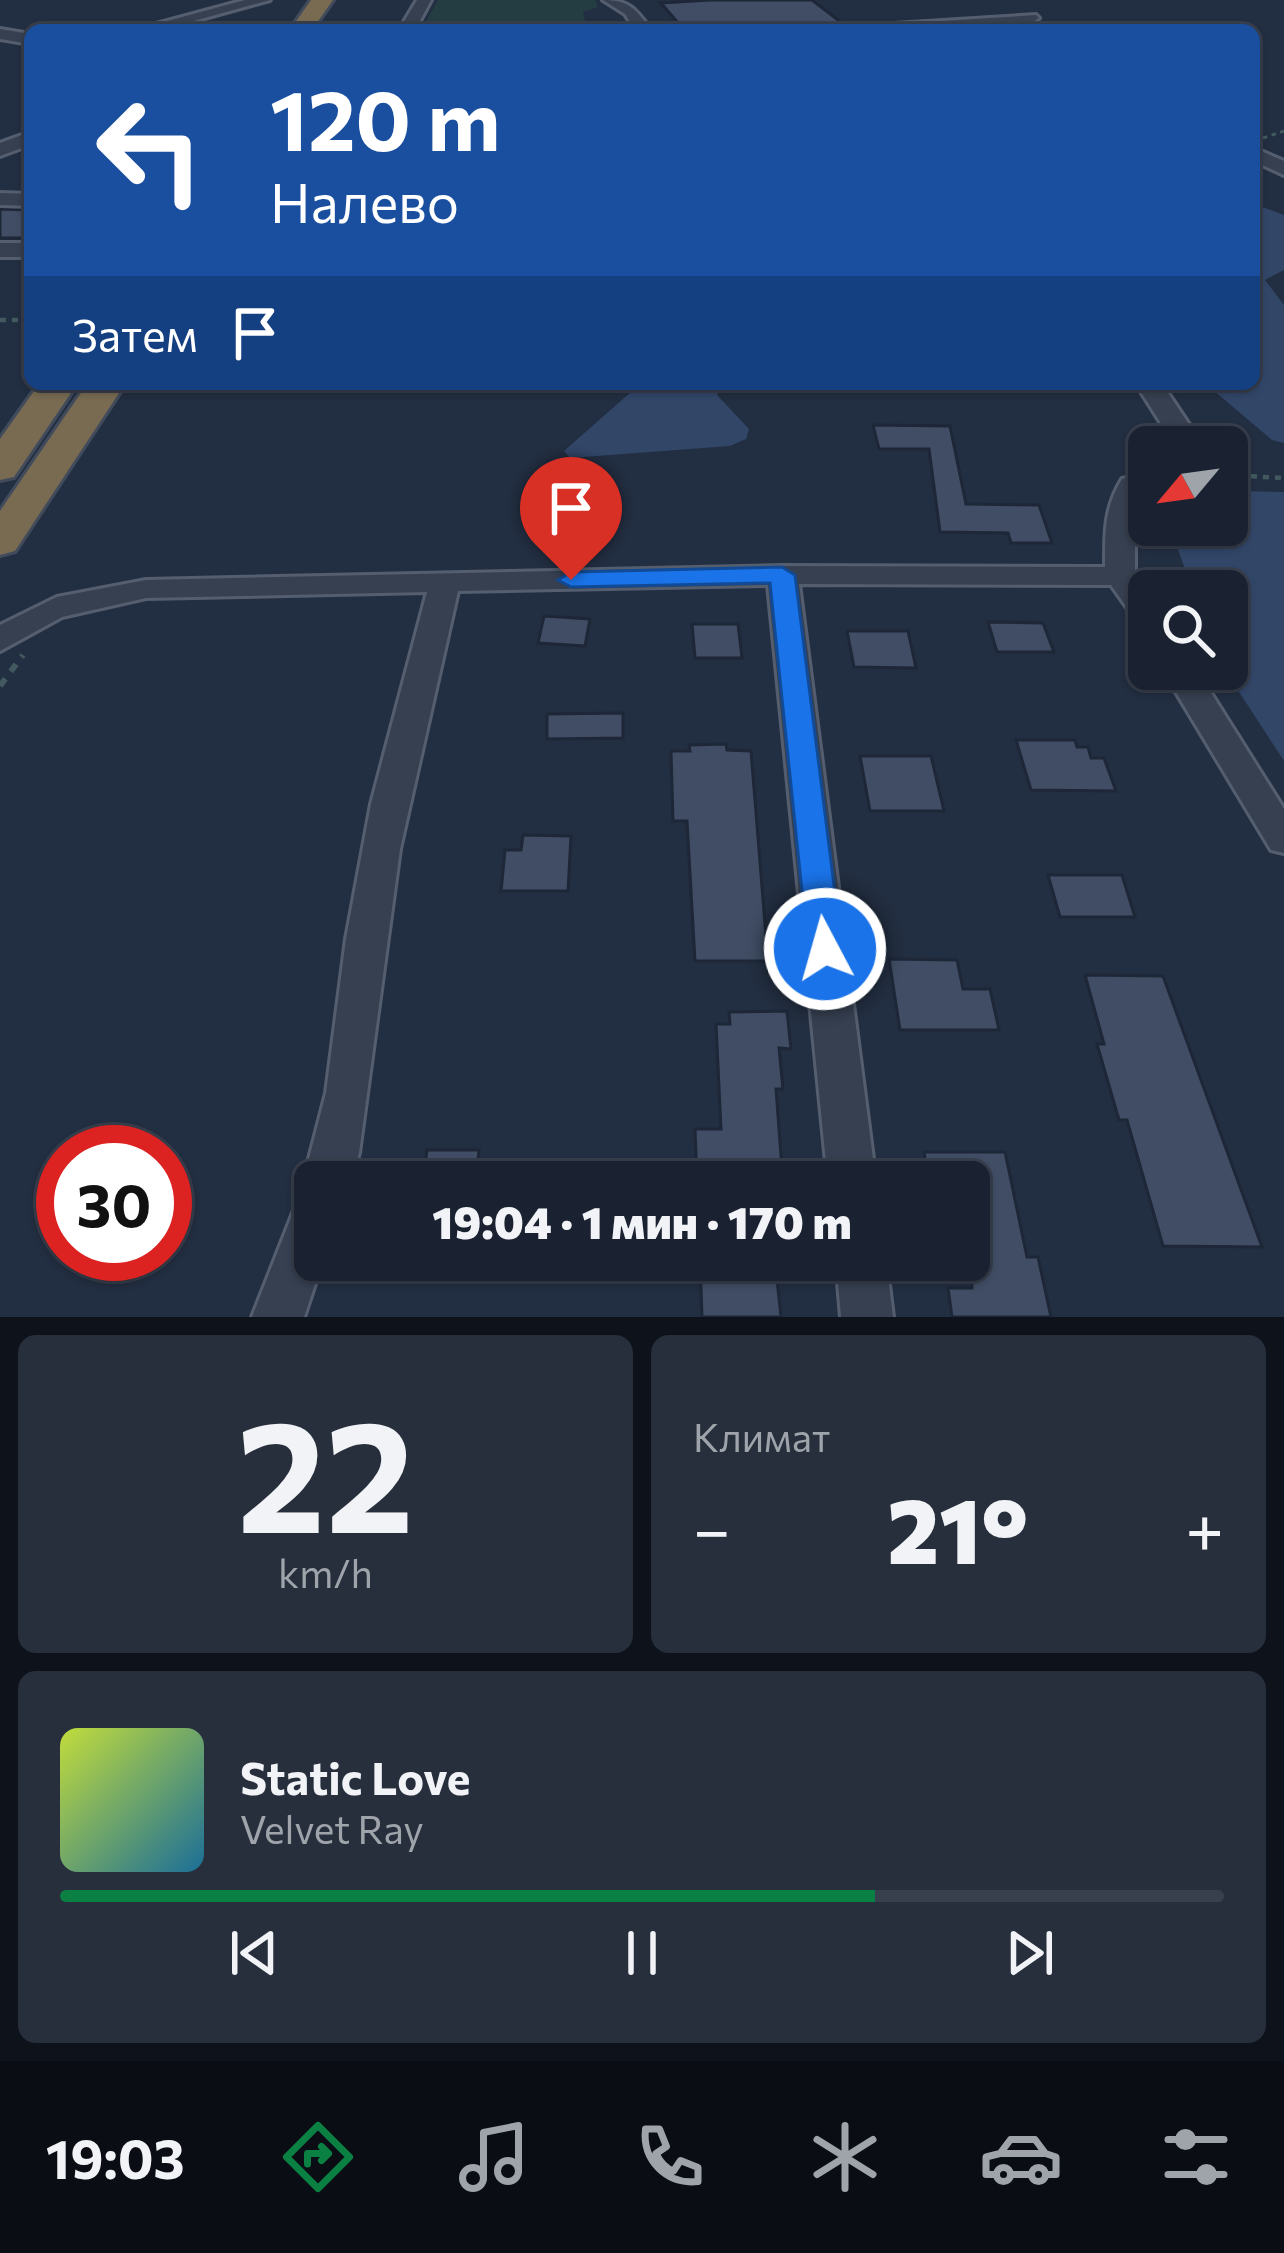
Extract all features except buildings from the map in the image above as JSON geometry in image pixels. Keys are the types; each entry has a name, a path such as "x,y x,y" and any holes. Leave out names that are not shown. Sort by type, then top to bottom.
{"highway":[{"path":"0,468 54,390"},
{"path":"0,542 102,390"}],"street":[{"path":"166,24 263,0"},
{"path":"610,0 637,6"},
{"path":"1010,0 1040,24"},
{"path":"954,24 1031,18"},
{"path":"1153,390 1176,426"},
{"path":"1110,480 1128,480"},
{"path":"1128,494 1120,513 1120,576 1128,587"},
{"path":"0,641 22,622 62,604 146,589 782,575 1120,576"},
{"path":"782,575 850,1161"},
{"path":"335,1161 342,1142 366,937 408,706 445,582"},
{"path":"1192,690 1284,840"},
{"path":"278,1317 294,1273"},
{"path":"863,1281 867,1317"}],"path":[{"path":"1248,477 1284,478"}],"green space":[{"path":"438,0 595,0 598,7 583,12 585,21 592,24 424,24"}],"water":[{"path":"1260,206 1284,215 1284,270 1265,280 1284,305 1284,443 1272,440 1213,390 1260,390"},
{"path":"633,390 718,390 717,395 749,429 746,439 730,446 570,458 564,451"},
{"path":"1248,491 1284,492 1284,761 1238,690 1248,690 1248,570 1185,570 1177,546 1248,546"}],"route":[{"path":"571,580 782,575 825,949"}]}
